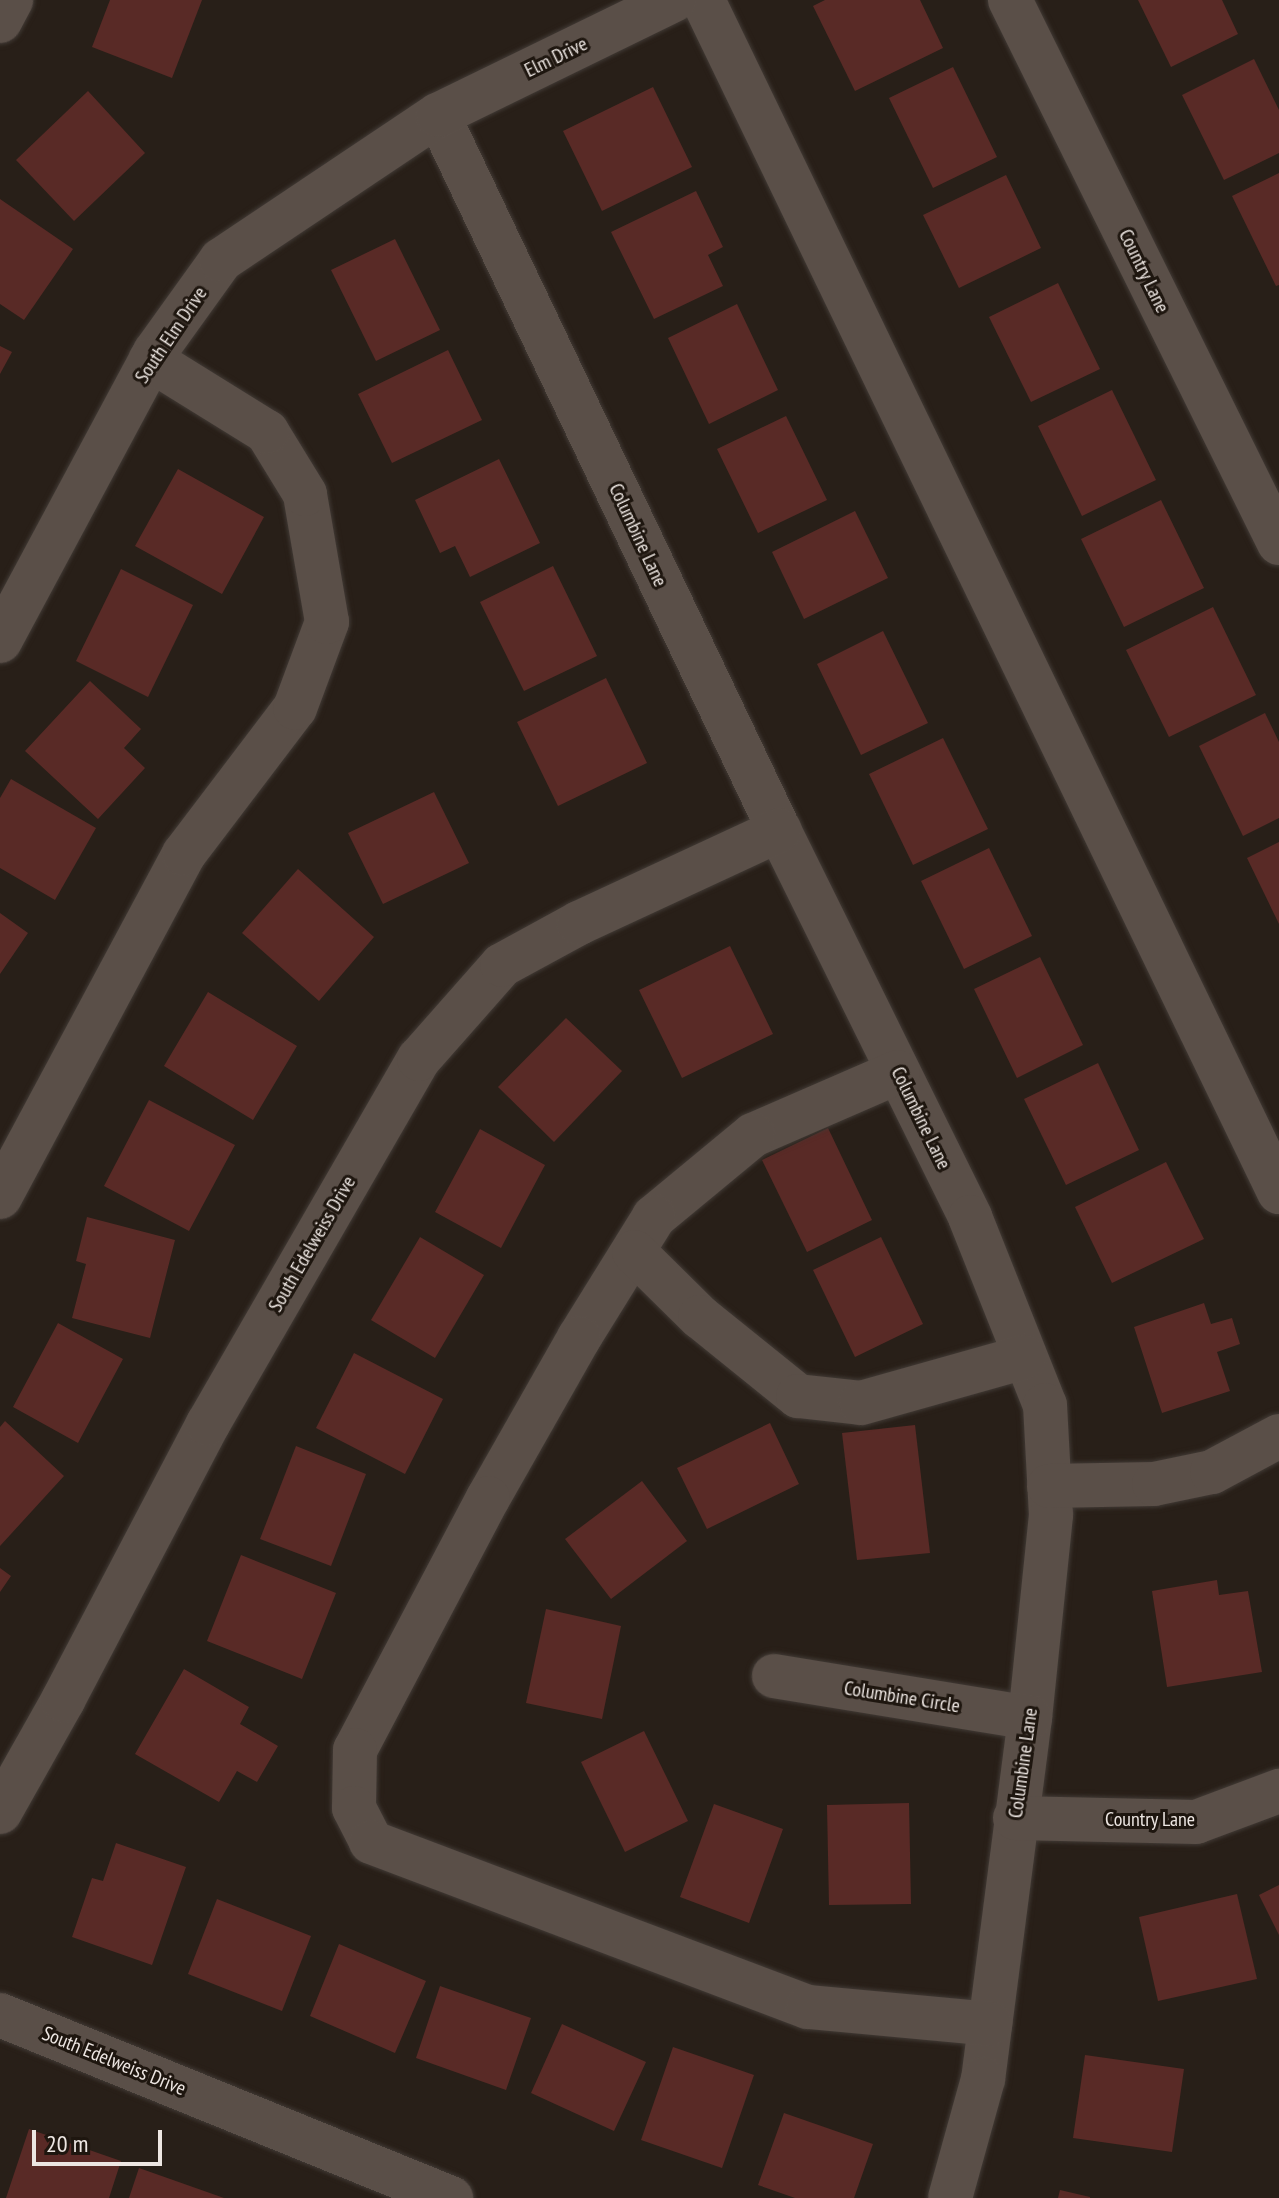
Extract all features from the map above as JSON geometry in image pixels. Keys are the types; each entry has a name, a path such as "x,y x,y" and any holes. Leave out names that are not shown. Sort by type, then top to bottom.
{"street":[{"path":"0,21 11,0"},
{"name":"Elm Drive","path":"438,115 674,0"},
{"path":"703,0 1279,1192"},
{"name":"Country Lane","path":"1010,0 1279,543"},
{"name":"South Elm Drive","path":"0,641 151,360 221,260 438,115"},
{"name":"Columbine Lane","path":"438,115 779,830 970,1217 1045,1405 1051,1515 1030,1718 983,2079 950,2198"},
{"path":"0,1197 184,854 295,708 327,622 305,494 267,432 151,360"},
{"name":"South Edelweiss Drive","path":"0,1812 63,1700 208,1424 419,1059 502,965 579,923 779,830"},
{"path":"898,1072 753,1135 654,1217 579,1338 488,1498 355,1750 354,1808 371,1842 808,2007 990,2024"},
{"path":"634,1252 700,1317 798,1396 861,1403 1025,1357"},
{"path":"1049,1486 1154,1484 1212,1472 1279,1436"},
{"name":"Columbine Circle","path":"774,1676 1030,1718"},
{"name":"Country Lane","path":"1015,1818 1196,1822 1279,1791"},
{"name":"South Edelweiss Drive","path":"0,2015 451,2198"}],"building":[{"path":"110,0 202,0 172,78 92,47"},
{"path":"825,0 920,0 943,48 855,91 813,6"},
{"path":"1138,0 1222,0 1238,34 1171,67"},
{"path":"1254,59 1279,110 1279,153 1224,180 1182,95"},
{"path":"953,67 997,157 933,188 889,98"},
{"path":"653,87 692,167 602,211 563,131"},
{"path":"88,91 145,153 74,221 16,160"},
{"path":"1279,173 1279,285 1276,286 1232,196"},
{"path":"1006,175 1041,248 959,288 923,215"},
{"path":"696,191 723,247 708,255 723,286 654,319 611,232"},
{"path":"0,199 73,249 24,320 0,304"},
{"path":"395,239 440,330 376,361 331,270"},
{"path":"1058,283 1100,369 1031,402 989,317"},
{"path":"737,304 778,390 709,424 668,338"},
{"path":"0,346 12,352 0,374"},
{"path":"448,350 482,420 392,463 358,394"},
{"path":"1112,390 1156,480 1082,516 1038,426"},
{"path":"786,416 827,500 758,533 717,449"},
{"path":"499,459 540,543 470,577 455,546 440,553 415,500"},
{"path":"178,469 264,517 222,594 135,546"},
{"path":"1161,500 1204,588 1124,627 1081,539"},
{"path":"855,511 888,578 804,619 772,552"},
{"path":"553,566 597,656 524,691 480,602"},
{"path":"121,569 193,605 148,697 76,661"},
{"path":"1213,607 1256,695 1169,737 1126,650"},
{"path":"883,631 928,723 861,755 817,664"},
{"path":"606,678 647,763 558,806 517,722"},
{"path":"90,681 141,729 124,748 145,768 98,819 25,751"},
{"path":"1265,713 1279,742 1279,818 1243,836 1199,746"},
{"path":"943,738 988,829 913,865 869,774"},
{"path":"11,779 96,828 55,900 0,868 0,798"},
{"path":"434,792 469,863 383,904 348,833"},
{"path":"1279,842 1279,924 1247,858"},
{"path":"989,848 1032,936 964,969 921,881"},
{"path":"298,869 374,937 319,1001 242,933"},
{"path":"0,913 28,933 0,974"},
{"path":"730,946 773,1034 682,1078 639,990"},
{"path":"1040,957 1083,1045 1017,1078 974,989"},
{"path":"208,992 297,1046 253,1120 164,1066"},
{"path":"566,1018 622,1071 554,1142 498,1087"},
{"path":"1098,1063 1139,1150 1066,1185 1024,1099"},
{"path":"149,1100 235,1145 189,1231 104,1186"},
{"path":"828,1128 872,1220 807,1252 762,1160"},
{"path":"480,1129 545,1165 501,1248 435,1212"},
{"path":"1166,1162 1204,1239 1112,1283 1075,1207"},
{"path":"87,1217 175,1240 150,1338 72,1318 86,1264 76,1261"},
{"path":"420,1237 484,1275 435,1358 371,1320"},
{"path":"881,1237 923,1324 855,1357 813,1270"},
{"path":"1204,1303 1211,1324 1232,1318 1240,1344 1217,1352 1230,1391 1162,1413 1134,1327"},
{"path":"58,1323 123,1359 78,1443 13,1407"},
{"path":"354,1353 443,1399 405,1474 316,1428"},
{"path":"5,1421 64,1476 0,1546 0,1427"},
{"path":"770,1423 799,1484 707,1529 677,1468"},
{"path":"915,1425 930,1553 857,1560 842,1433"},
{"path":"296,1446 366,1474 331,1566 260,1539"},
{"path":"642,1481 687,1541 611,1599 565,1539"},
{"path":"241,1555 336,1593 302,1679 207,1641"},
{"path":"0,1568 11,1576 0,1592"},
{"path":"1217,1580 1219,1595 1248,1591 1262,1672 1167,1687 1152,1591"},
{"path":"546,1609 621,1626 602,1719 526,1703"},
{"path":"184,1669 249,1707 240,1724 278,1746 257,1782 237,1771 219,1802 135,1754"},
{"path":"644,1731 688,1821 625,1852 581,1762"},
{"path":"909,1803 911,1904 829,1905 827,1805"},
{"path":"714,1804 783,1829 749,1923 680,1897"},
{"path":"116,1843 186,1867 152,1965 72,1937 92,1878 103,1881"},
{"path":"1279,1885 1279,1935 1259,1895"},
{"path":"1237,1894 1257,1979 1158,2001 1139,1917"},
{"path":"217,1899 311,1936 282,2011 188,1974"},
{"path":"339,1944 426,1981 395,2053 310,2016"},
{"path":"440,1986 531,2018 506,2090 416,2058"},
{"path":"562,2024 646,2062 614,2131 531,2093"},
{"path":"673,2047 754,2075 722,2168 641,2140"},
{"path":"1085,2055 1184,2069 1172,2152 1073,2138"},
{"path":"784,2113 873,2144 854,2198 795,2198 758,2185"},
{"path":"29,2129 121,2161 109,2198 6,2198"},
{"path":"139,2168 224,2198 129,2198"},
{"path":"1060,2190 1090,2197 1090,2198 1058,2198"}]}
